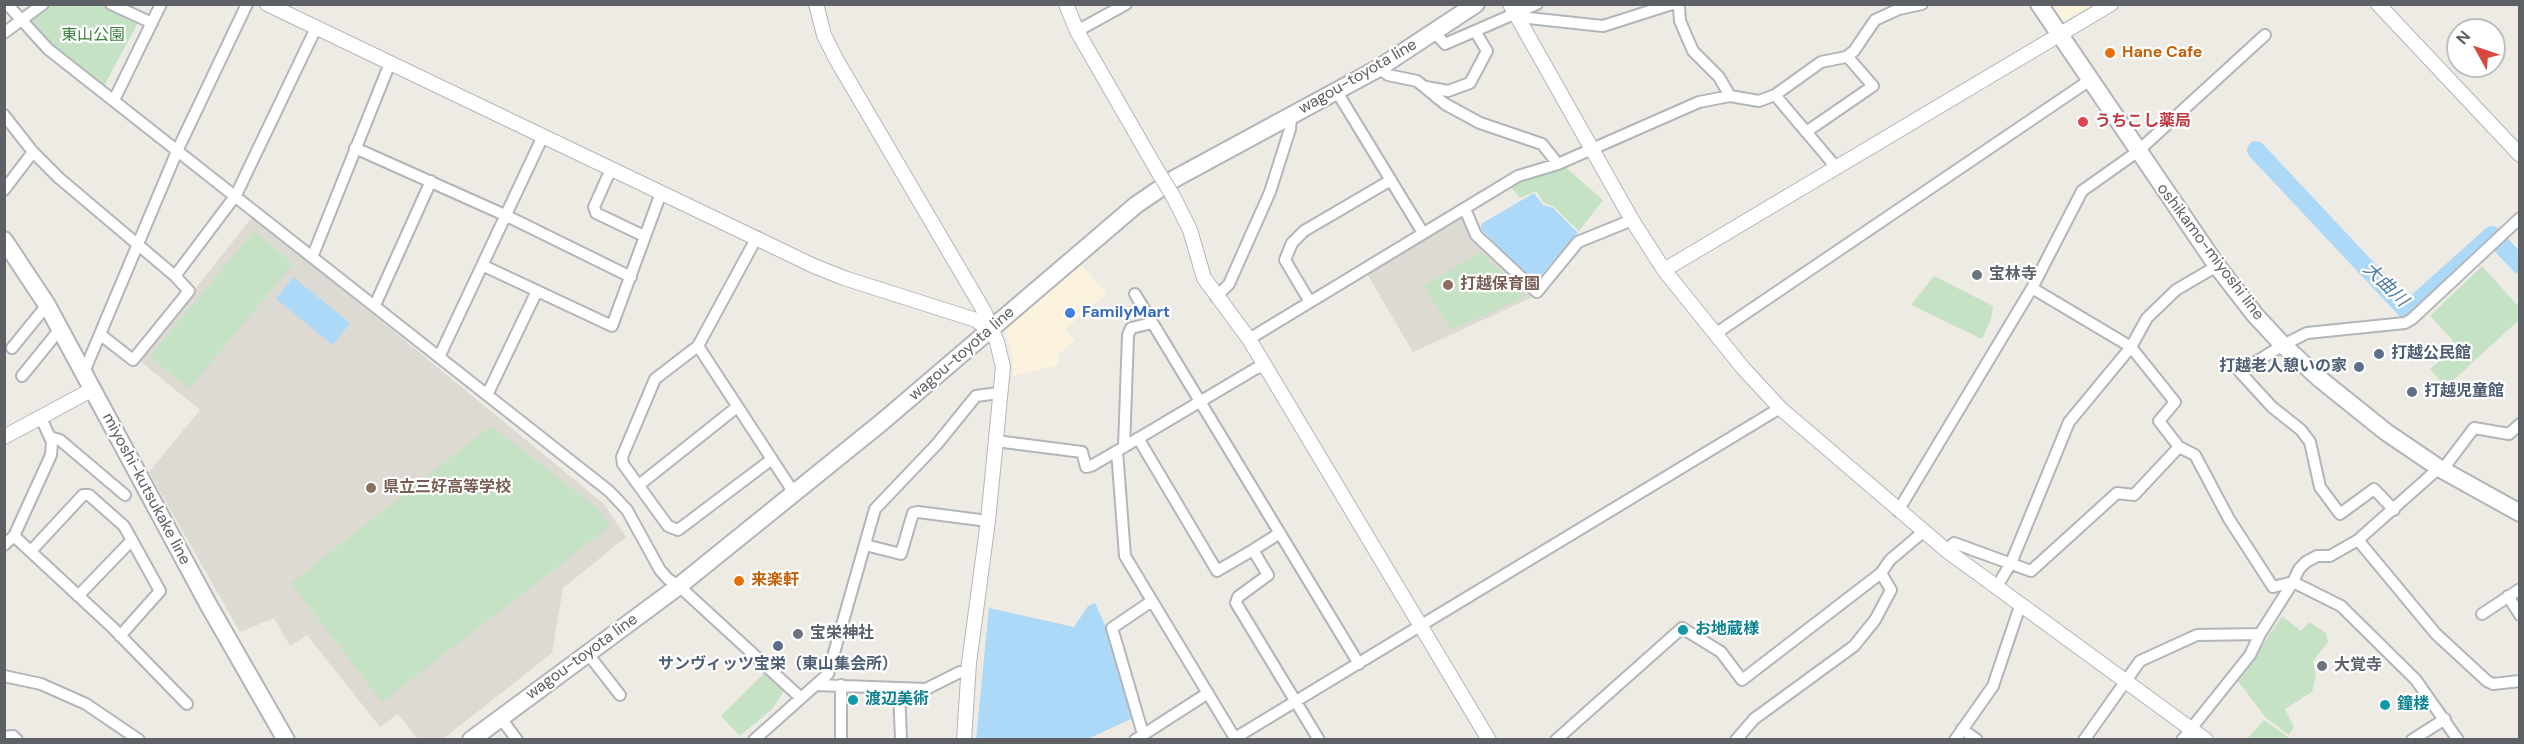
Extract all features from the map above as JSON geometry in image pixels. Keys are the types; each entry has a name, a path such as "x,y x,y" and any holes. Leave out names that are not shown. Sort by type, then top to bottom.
{"main road":[{"name":"wagou-toyota line","path":"471,740 679,586 882,423 1078,252 1136,205 1174,179 1379,68 1476,4"},
{"name":"oshikamo-miyoshi line","path":"2038,4 2217,266 2255,315 2283,345 2386,432 2441,468 2520,513"},
{"name":"miyoshi-kutsukake line","path":"6,246 47,305 208,604 286,740"}],"street":[{"path":"7,4 20,21 48,49 313,255 609,490 627,510 660,570 668,579 679,586 801,698"},
{"path":"4,33 43,4"},
{"path":"111,4 152,23"},
{"path":"114,100 160,4"},
{"path":"84,372 178,149 247,4"},
{"path":"267,4 836,275 976,320 990,330"},
{"path":"816,4 824,35 836,59 984,311 990,330 997,342 1003,367 968,672 964,740"},
{"path":"1066,4 1077,31 1173,196 1190,230 1204,278 1249,339 1489,740"},
{"path":"1077,31 1126,4"},
{"path":"1435,33 1445,44 1538,4"},
{"path":"1249,339 1518,176 1558,164 1688,106 1730,96 1759,101 1775,95 1821,62 1847,56 1854,51 1875,20 1899,9 1922,4"},
{"path":"1664,270 1835,166 2111,4"},
{"path":"2378,4 2520,156"},
{"path":"1515,12 1603,26 1678,5 1680,21 1693,51 1719,77 1730,96"},
{"path":"1515,12 1632,220 1664,270 1715,334 1780,408 1946,550 2125,682 2186,734 2206,740"},
{"path":"175,276 236,195 316,28"},
{"path":"1426,87 1448,91 1470,83 1487,51 1475,31"},
{"path":"1898,511 2032,288 2082,191 2137,152 2265,35"},
{"path":"1806,132 1874,86 1847,56"},
{"path":"313,255 390,63"},
{"path":"1379,68 1388,75 1409,78 1426,87 1445,104 1480,123 1542,144 1558,164"},
{"path":"1715,334 2090,80"},
{"path":"1337,92 1424,233"},
{"path":"1775,95 1835,166"},
{"path":"4,115 33,152 136,245 175,276 189,291 133,360 100,335"},
{"path":"1216,297 1229,284 1270,192 1290,129 1291,116"},
{"path":"440,355 484,266 543,136"},
{"path":"355,148 507,216 631,277"},
{"path":"4,190 33,152"},
{"path":"611,169 594,207 596,213 644,236"},
{"path":"1310,302 1285,260 1292,243 1304,231 1391,180"},
{"path":"375,305 431,181"},
{"path":"484,266 612,326 661,193"},
{"path":"1465,209 1476,235 1537,292 1578,242 1632,220"},
{"path":"2394,510 2374,489 2340,514 2320,487 2310,442 2301,430 2272,407 2240,372 2307,333 2405,323 2520,218"},
{"path":"757,237 698,346 655,379 622,457 623,464 668,526 678,530 772,459"},
{"path":"1996,588 2011,563 2070,422 2131,347 2148,318 2175,290 2217,266"},
{"path":"2032,288 2131,347 2175,402 2159,421 2179,447 2195,455 2229,519 2273,586 2293,582 2341,606 2363,625 2416,680 2458,740"},
{"path":"488,393 537,291"},
{"path":"1135,294 1359,664"},
{"path":"12,348 47,305"},
{"path":"1152,323 1131,328 1128,335 1121,449 1125,556 1235,739 1780,408"},
{"path":"22,376 57,334 62,332"},
{"path":"698,346 794,493"},
{"path":"996,441 1082,452 1086,466 1091,466 1265,365"},
{"path":"4,437 93,389"},
{"path":"754,740 828,674 850,590 876,509 937,444 976,396 999,393"},
{"path":"639,485 737,407"},
{"path":"4,545 14,536 51,455 50,437 41,418"},
{"path":"2186,734 2250,656 2260,634 2299,569 2306,562 2318,556 2330,556 2358,540 2441,468 2474,428 2509,434 2520,424"},
{"path":"50,437 60,440 125,495"},
{"path":"1138,438 1217,571 1280,533"},
{"path":"1946,550 1954,543 2031,572 2117,493 2134,495 2179,447"},
{"path":"32,551 86,494 124,526 160,591 120,636"},
{"path":"865,545 901,554 913,513 918,512 987,521"},
{"path":"1557,740 1682,628 1721,652 1742,680 1881,573 1890,560 1923,532"},
{"path":"14,536 120,636 187,704"},
{"path":"78,596 132,540"},
{"path":"2358,540 2436,634 2487,681 2493,684 2520,681"},
{"path":"1253,550 1268,575 1238,597 1236,603 1319,740"},
{"path":"1736,740 1754,719 1854,646 1875,620 1892,590 1881,573"},
{"path":"2482,614 2520,589"},
{"path":"2508,596 2520,615"},
{"path":"1152,601 1112,628 1139,737 1208,693"},
{"path":"1955,740 1993,686 2019,606"},
{"path":"2084,740 2140,662 2197,635 2260,634"},
{"path":"588,654 620,695"},
{"path":"816,685 926,689 960,672 968,672"},
{"path":"4,676 41,684 86,704 140,740"},
{"path":"841,685 841,740"},
{"path":"899,688 901,740"},
{"path":"500,717 517,740"},
{"path":"2412,740 2445,719"},
{"path":"1962,729 1977,740"},
{"path":"4,737 13,735 17,740"}],"shaded area":[{"path":"2043,5 2092,5 2062,22 2053,18"},
{"name":"打越保育園","path":"1464,213 1474,238 1533,297 1413,352 1367,274"},
{"name":"県立三好高等学校","path":"253,216 604,504 626,537 563,588 552,653 443,739 418,739 398,714 380,727 307,635 290,646 274,618 240,632 149,472 200,410 139,360"},
{"path":"1080,264 1105,291 1105,295 1065,329 1075,341 1058,354 1059,365 1013,376 1012,354 1006,334 1009,326"}],"green space":[{"name":"東山公園","path":"48,5 101,5 139,21 104,86 31,27 32,17"},
{"path":"1562,164 1603,200 1579,231 1554,207 1544,203 1536,191 1520,198 1509,185 1519,179"},
{"path":"254,231 293,264 189,389 150,356"},
{"path":"1481,252 1525,297 1451,330 1424,286"},
{"path":"2482,266 2519,307 2519,320 2473,362 2460,349 2472,363 2446,387 2430,369 2457,345 2430,316"},
{"path":"1934,276 1993,306 1991,319 1982,339 1911,305"},
{"path":"491,426 597,508 610,526 382,702 291,583"},
{"path":"2282,616 2301,631 2309,622 2326,633 2328,642 2313,661 2316,676 2312,692 2285,709 2294,727 2289,735 2266,718 2238,681"},
{"path":"765,672 784,690 783,693 772,709 740,736 721,716"},
{"path":"2264,720 2291,739 2247,739"}],"water":[{"path":"1534,193 1543,205 1553,208 1578,233 1536,281 1530,280 1482,230 1481,224"},
{"path":"293,277 350,323 333,345 276,299"},
{"path":"1095,603 1111,638 1133,718 1088,739 976,740 989,608 1074,627 1088,606"}],"waterway":[{"name":"大曲川","path":"2256,150 2407,311 2492,235 2520,265"}],"place":[{"name":"Hane Cafe","path":"2110,53"},
{"name":"うちこし薬局","path":"2083,122"},
{"name":"宝林寺","path":"1977,275"},
{"name":"打越保育園","path":"1448,285"},
{"name":"FamilyMart","path":"1070,313"},
{"name":"打越公民館","path":"2379,354"},
{"name":"打越老人憩いの家","path":"2359,367"},
{"name":"打越児童館","path":"2412,392"},
{"name":"県立三好高等学校","path":"371,488"},
{"name":"来楽軒","path":"739,581"},
{"name":"お地蔵様","path":"1683,630"},
{"name":"宝栄神社","path":"798,634"},
{"name":"サンヴィッツ宝栄（東山集会所）","path":"778,646"},
{"name":"大覚寺","path":"2322,666"},
{"name":"渡辺美術","path":"853,700"},
{"name":"鐘楼","path":"2385,705"}]}
